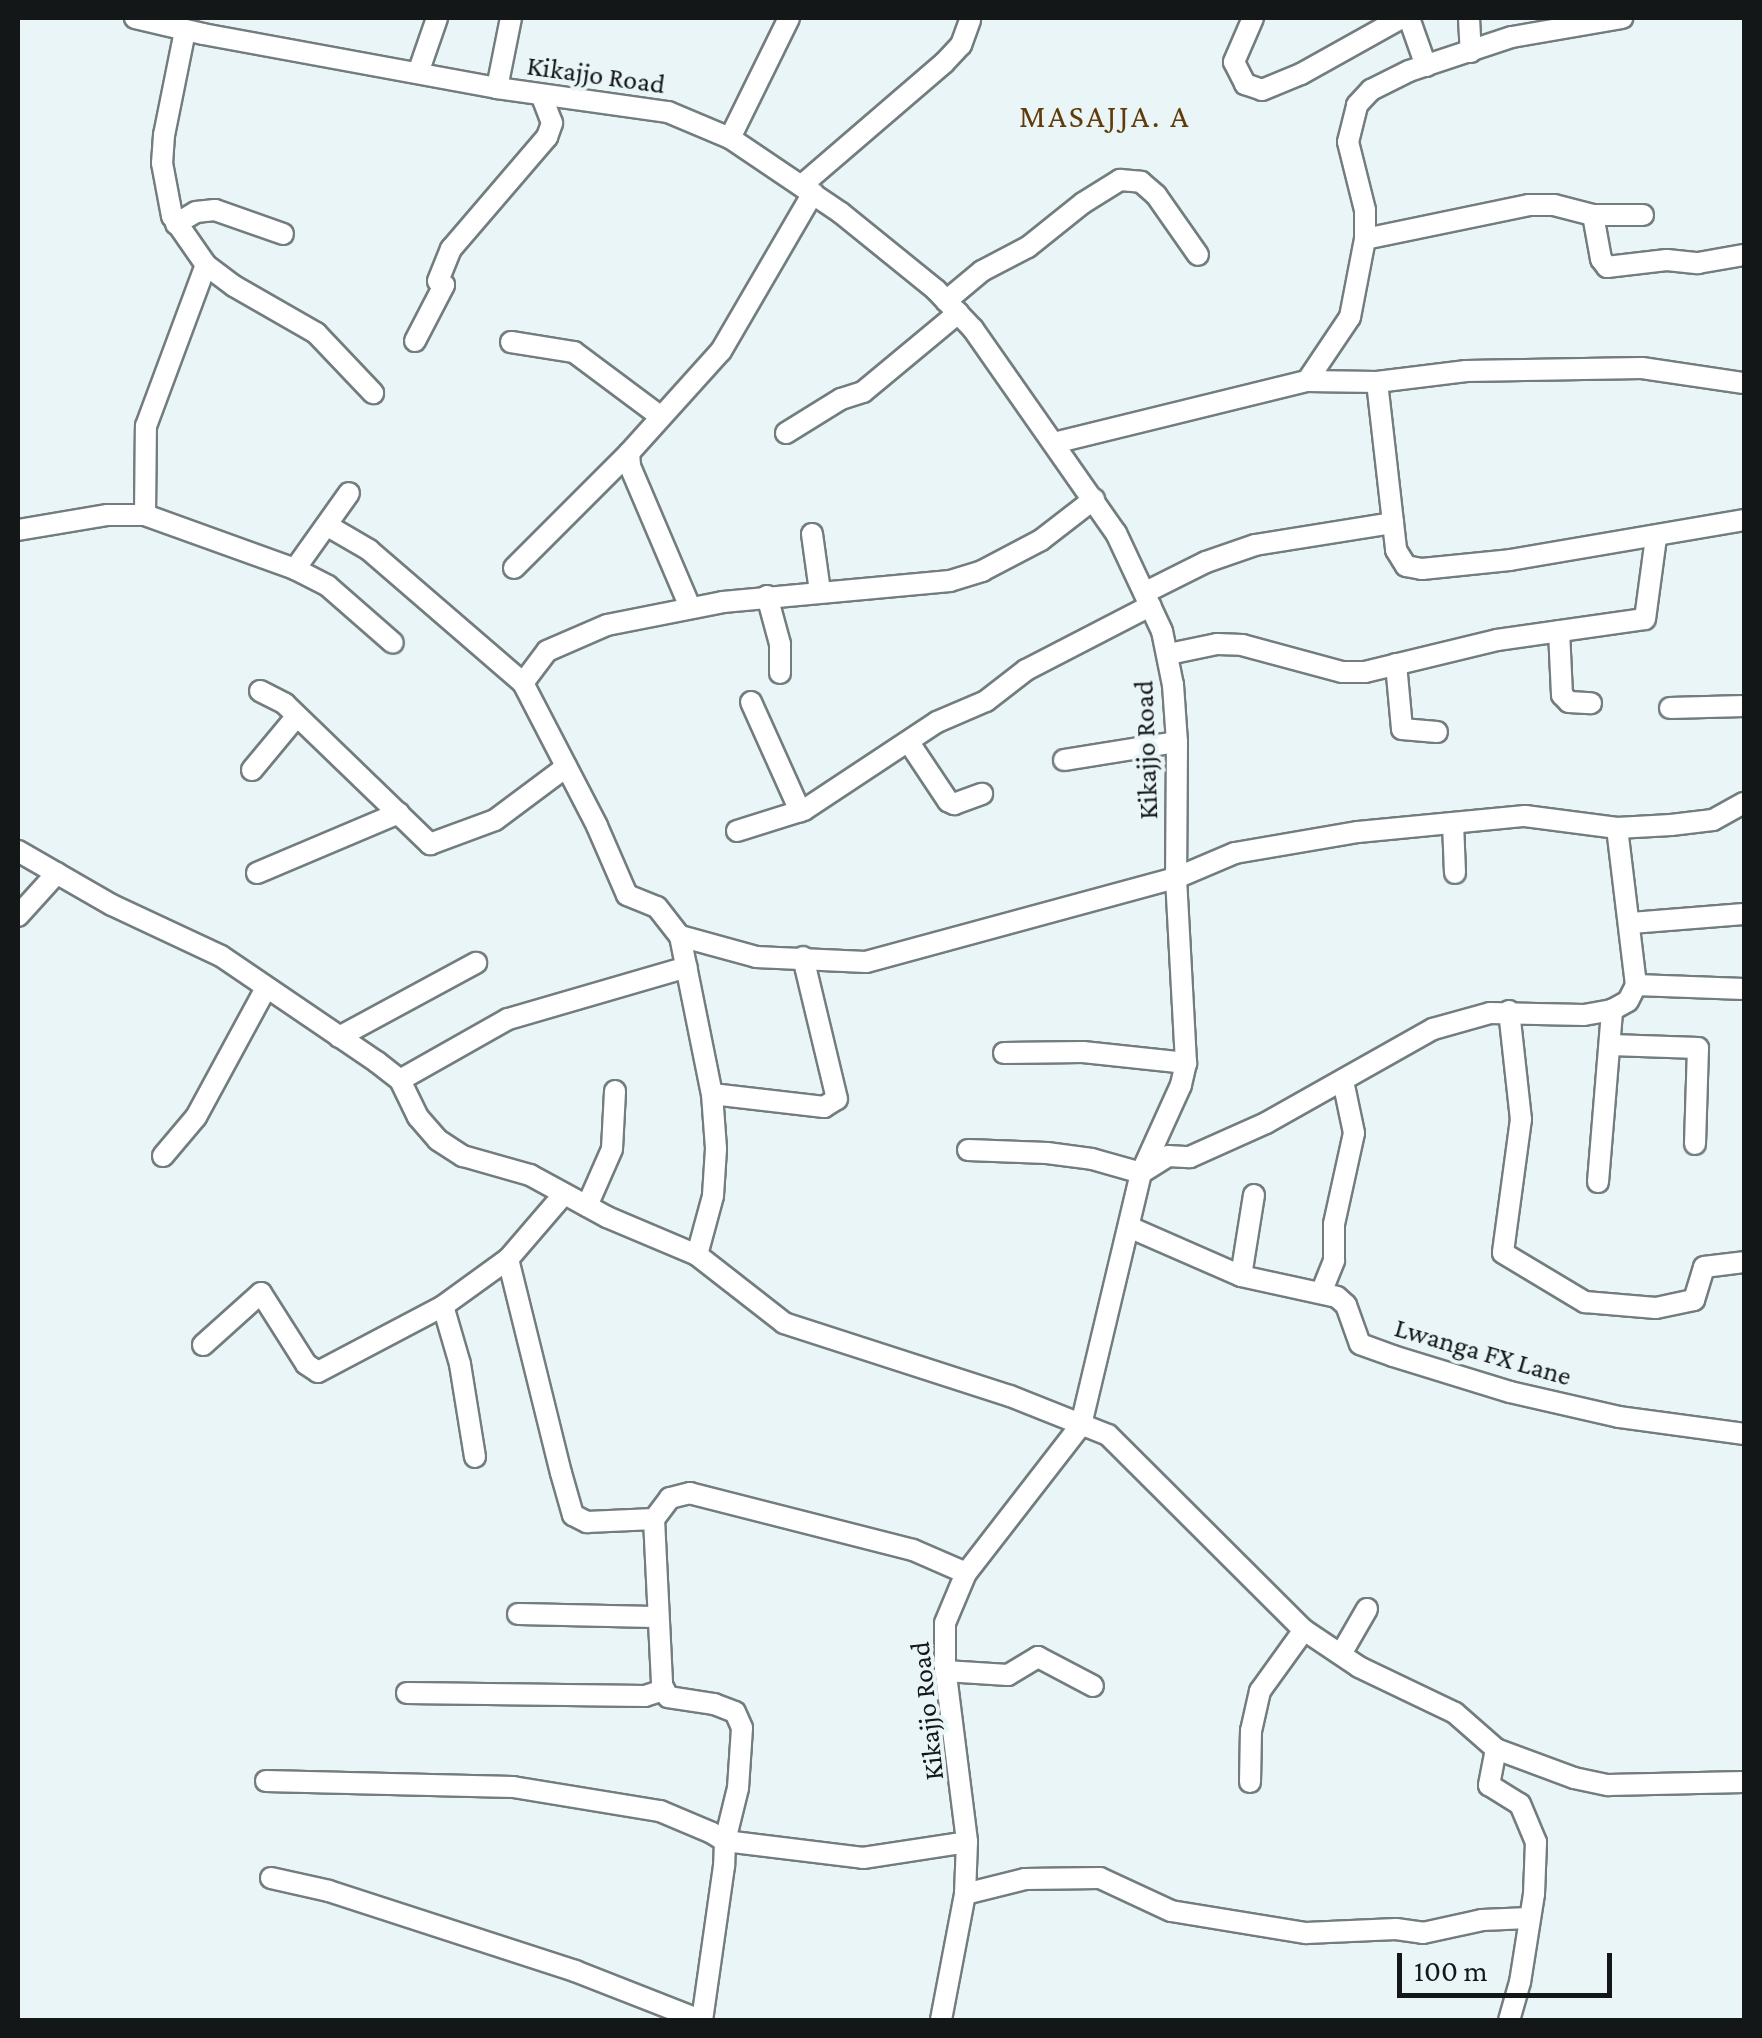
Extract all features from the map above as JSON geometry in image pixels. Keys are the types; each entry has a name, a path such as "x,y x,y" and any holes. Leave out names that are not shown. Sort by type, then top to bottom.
{"street":[{"name":"Kikajjo Road","path":"134,18 496,88 668,112 730,138 807,190 952,307 1094,499 1148,599 1168,654 1177,742 1176,878 1186,1062 1181,1085 1142,1174 1080,1425 966,1573 945,1623 946,1671 967,1842 965,1894 941,2020"},
{"path":"418,73 437,18"},
{"path":"496,88 510,18"},
{"path":"730,138 788,18"},
{"path":"1253,18 1234,62 1245,84 1262,90 1301,74 1401,18"},
{"path":"1409,18 1426,66"},
{"path":"1469,18 1471,52"},
{"path":"1307,380 1350,317 1365,239 1364,210 1348,142 1353,115 1370,90 1512,37 1622,18"},
{"path":"514,568 629,454 721,351 807,190 944,63 961,45 970,20"},
{"path":"201,28 164,135 166,193 176,224 206,266 316,333 372,393"},
{"path":"414,341 444,285 438,281 451,249 547,137 552,123 541,95"},
{"path":"786,433 840,399 863,392 952,307 982,271 1028,247 1083,202 1120,180 1142,182 1156,195 1198,254"},
{"path":"1365,239 1508,207 1554,204 1593,215 1643,215"},
{"path":"176,224 196,212 214,210 283,234"},
{"path":"1593,215 1600,258 1607,267 1660,261 1698,263 1744,255"},
{"path":"145,515 146,426 206,266"},
{"path":"511,342 574,352 660,416"},
{"path":"1054,443 1307,380 1377,382 1466,371 1642,368 1744,383"},
{"path":"1377,382 1393,523 1406,566 1422,569 1656,538 1702,524 1744,520"},
{"path":"629,454 630,466 690,607"},
{"path":"295,569 349,493"},
{"path":"523,684 548,651 562,641 607,625 767,596 950,581 982,572 1042,540 1094,499"},
{"path":"18,530 108,515 145,515 295,569 328,586 393,643"},
{"path":"737,831 800,811 910,744 938,722 986,701 1026,670 1206,562 1256,545 1393,523"},
{"path":"328,526 368,550 523,684 627,895 657,907 680,936 712,1094 716,1150 712,1196 696,1256"},
{"path":"812,534 820,592"},
{"path":"1168,654 1230,645 1287,654 1342,672 1396,664 1496,640 1645,619 1656,538"},
{"path":"767,596 780,644 780,673"},
{"path":"1560,631 1562,695 1568,702 1591,703"},
{"path":"1396,664 1402,729 1436,732"},
{"path":"260,691 297,716 430,844 495,820 566,767"},
{"path":"751,702 800,811"},
{"path":"1670,708 1744,706"},
{"path":"252,770 297,716"},
{"path":"1064,760 1177,742"},
{"path":"910,744 948,801 954,804 982,794"},
{"path":"680,936 756,957 866,962 1176,878 1234,853 1358,832 1525,816 1617,828 1714,820 1744,803"},
{"path":"257,873 398,812"},
{"path":"1453,823 1456,873"},
{"path":"968,1150 1062,1154 1142,1174 1168,1156 1190,1156 1266,1123 1433,1029 1510,1011 1584,1014 1612,1010 1628,1001 1636,985 1617,828"},
{"path":"18,851 220,956 339,1037 400,1080 418,1117 438,1140 464,1156 530,1175 696,1256 784,1323 1010,1396 1108,1435 1147,1469 1304,1630 1416,1698 1455,1712 1496,1749 1574,1778 1608,1785 1744,1782"},
{"path":"18,916 57,874"},
{"path":"1631,924 1744,914"},
{"path":"712,1094 824,1106 837,1099 803,957"},
{"path":"339,1037 476,963"},
{"path":"400,1080 508,1019 687,967"},
{"path":"1636,985 1744,989"},
{"path":"163,1156 196,1117 265,990"},
{"path":"1598,1182 1612,1010"},
{"path":"1510,1011 1521,1119 1503,1254 1584,1302 1656,1308 1694,1300 1704,1268 1744,1262"},
{"path":"1611,1045 1698,1048 1695,1144"},
{"path":"1004,1053 1083,1052 1186,1062"},
{"path":"1129,1227 1241,1276 1321,1293 1334,1260 1334,1224 1354,1133 1343,1081"},
{"path":"587,1206 612,1149 616,1091"},
{"path":"203,1344 260,1293 306,1364 318,1372 443,1306 508,1259 564,1194"},
{"path":"1241,1276 1254,1194"},
{"path":"508,1259 573,1515 587,1522 654,1519"},
{"name":"Lwanga FX Lane","path":"1321,1293 1346,1306 1360,1344 1392,1356 1510,1392 1618,1417 1744,1434"},
{"path":"443,1306 460,1364 475,1457"},
{"path":"271,1878 329,1891 575,1972 701,2020 724,1841 738,1788 742,1728 735,1712 714,1704 668,1698 664,1690 655,1618 654,1519 670,1498 690,1493 913,1550 966,1573"},
{"path":"1340,1654 1367,1609"},
{"path":"518,1614 655,1618"},
{"path":"1250,1782 1251,1731 1260,1691 1304,1630"},
{"path":"946,1671 1008,1674 1038,1657 1093,1686"},
{"path":"407,1693 645,1696 664,1690"},
{"path":"1496,1749 1489,1785 1520,1804 1536,1842 1537,1874 1520,1982 1509,2020"},
{"path":"266,1780 513,1787 660,1812 724,1841 863,1858 967,1842"},
{"path":"965,1894 1025,1879 1100,1878 1171,1912 1306,1933 1396,1929 1422,1933 1482,1920 1529,1918"}],"district":[{"name":"MASAJJA. A","path":"1105,116"}]}
